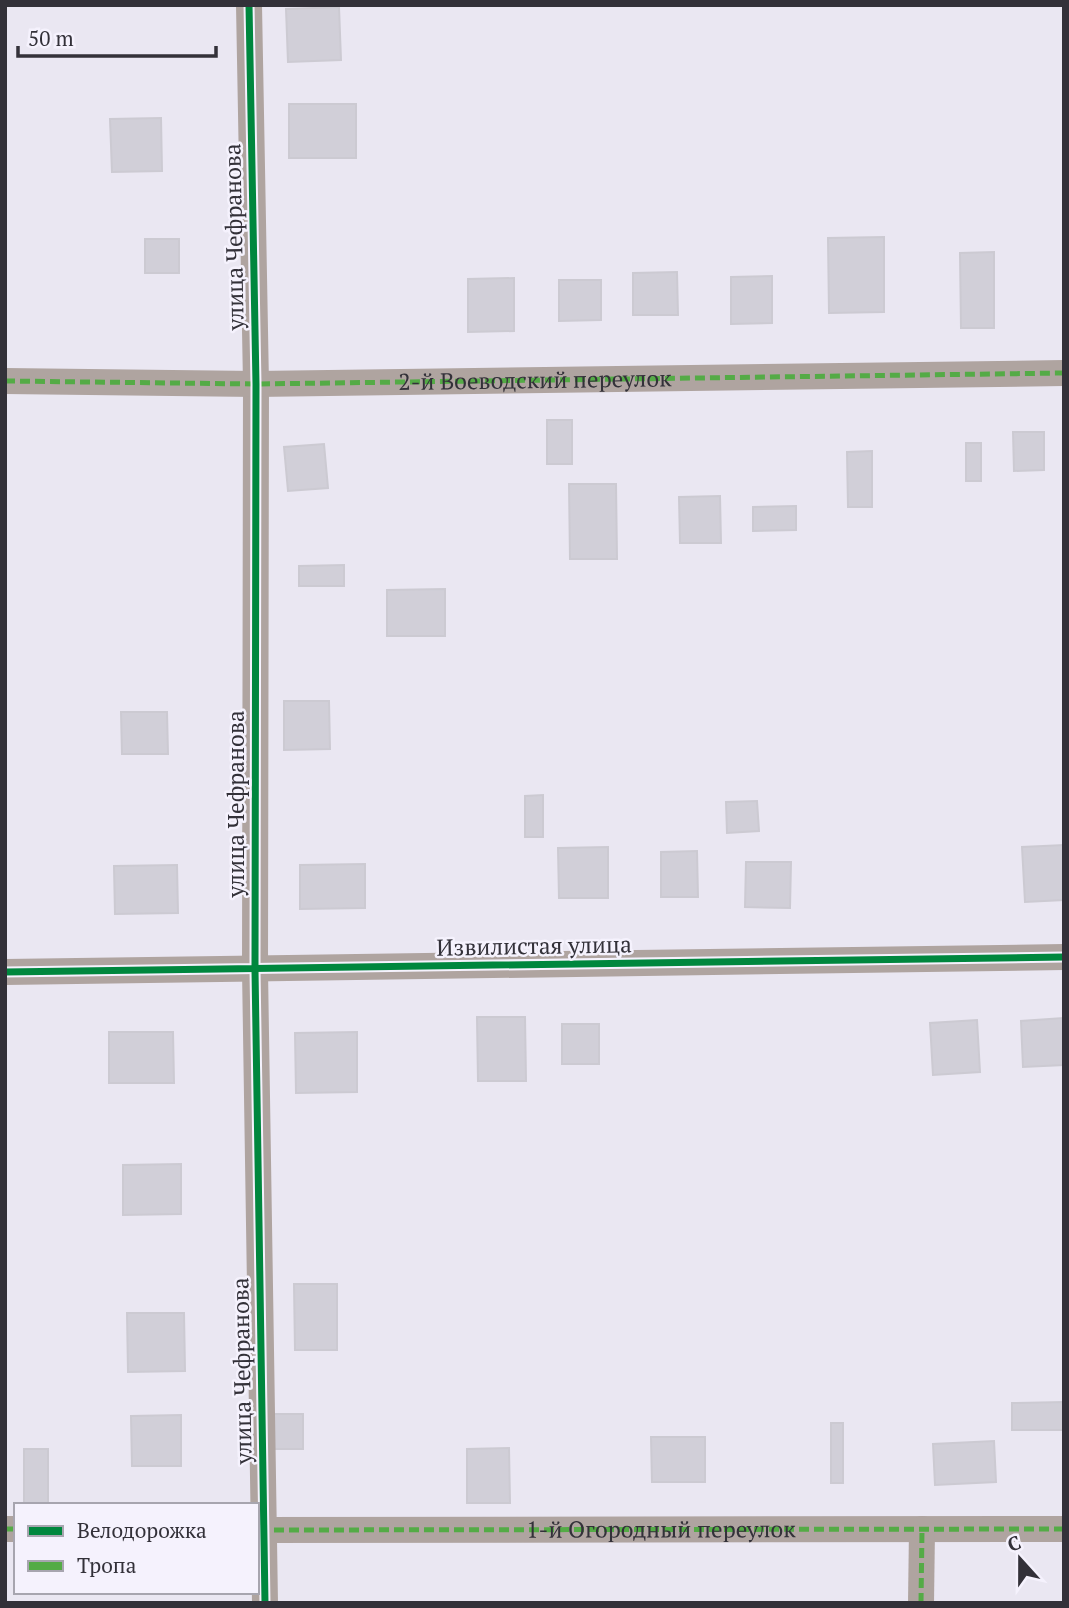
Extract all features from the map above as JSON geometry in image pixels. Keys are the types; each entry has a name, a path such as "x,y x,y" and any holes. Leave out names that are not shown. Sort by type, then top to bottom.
{"street":[{"name":"улица Чефранова","path":"249,5 256,384 255,970 261,1530 265,1603"},
{"name":"2-й Воеводский переулок","path":"5,381 256,384 1064,373"},
{"name":"Извилистая улица","path":"5,972 1064,957"},
{"path":"920,1603 922,1529"},
{"name":"1-й Огородный переулок","path":"261,1530 1064,1529"}],"building":[{"path":"339,7 341,60 288,62 286,9"},
{"path":"289,104 356,104 356,158 289,158"},
{"path":"161,118 162,171 112,172 110,119"},
{"path":"884,237 884,312 829,313 828,238"},
{"path":"145,239 179,239 179,273 145,273"},
{"path":"994,252 994,328 961,328 960,253"},
{"path":"677,272 678,315 633,315 633,273"},
{"path":"772,276 772,323 731,324 731,277"},
{"path":"514,278 514,331 468,332 468,279"},
{"path":"559,280 601,280 601,320 559,321"},
{"path":"547,420 572,420 572,464 547,464"},
{"path":"1013,432 1044,432 1044,470 1014,471"},
{"path":"966,443 981,443 981,481 966,481"},
{"path":"324,444 328,488 288,491 284,447"},
{"path":"872,451 872,507 848,507 847,452"},
{"path":"569,484 616,484 617,559 570,559"},
{"path":"720,496 721,543 680,543 679,497"},
{"path":"796,506 796,530 753,531 753,507"},
{"path":"344,565 344,586 299,586 299,566"},
{"path":"445,589 445,636 387,636 387,590"},
{"path":"284,701 329,701 330,749 284,750"},
{"path":"121,712 167,712 168,754 122,754"},
{"path":"543,795 543,837 525,837 525,796"},
{"path":"757,801 759,831 727,833 726,802"},
{"path":"1064,845 1064,900 1025,902 1022,847"},
{"path":"608,847 608,898 559,898 558,848"},
{"path":"697,851 698,897 661,897 661,852"},
{"path":"746,862 791,862 790,908 745,907"},
{"path":"365,864 365,908 300,909 300,865"},
{"path":"177,865 178,913 115,914 114,866"},
{"path":"477,1017 525,1017 526,1081 478,1081"},
{"path":"1063,1018 1064,1065 1023,1067 1021,1021"},
{"path":"977,1020 980,1072 933,1075 930,1023"},
{"path":"562,1024 599,1024 599,1064 562,1064"},
{"path":"109,1032 173,1032 174,1083 109,1083"},
{"path":"357,1032 357,1092 296,1093 295,1033"},
{"path":"181,1164 181,1214 123,1215 123,1165"},
{"path":"294,1284 337,1284 337,1350 295,1350"},
{"path":"127,1313 184,1313 185,1371 128,1372"},
{"path":"1064,1402 1064,1430 1012,1430 1012,1403"},
{"path":"272,1414 303,1414 303,1449 272,1449"},
{"path":"181,1415 181,1466 132,1466 131,1416"},
{"path":"831,1423 843,1423 843,1483 831,1483"},
{"path":"651,1437 705,1437 705,1482 652,1482"},
{"path":"994,1441 996,1482 935,1485 933,1444"},
{"path":"509,1448 510,1503 467,1503 467,1449"},
{"path":"24,1449 48,1449 48,1503 24,1503"}],"marked path":[{"path":"5,381 256,384 1064,373"},
{"path":"5,1529 14,1529"},
{"path":"921,1603 922,1529"},
{"path":"259,1530 1064,1529"}],"cycle path":[{"path":"249,5 256,384 255,970 265,1603"},
{"path":"5,972 1064,957"}]}
